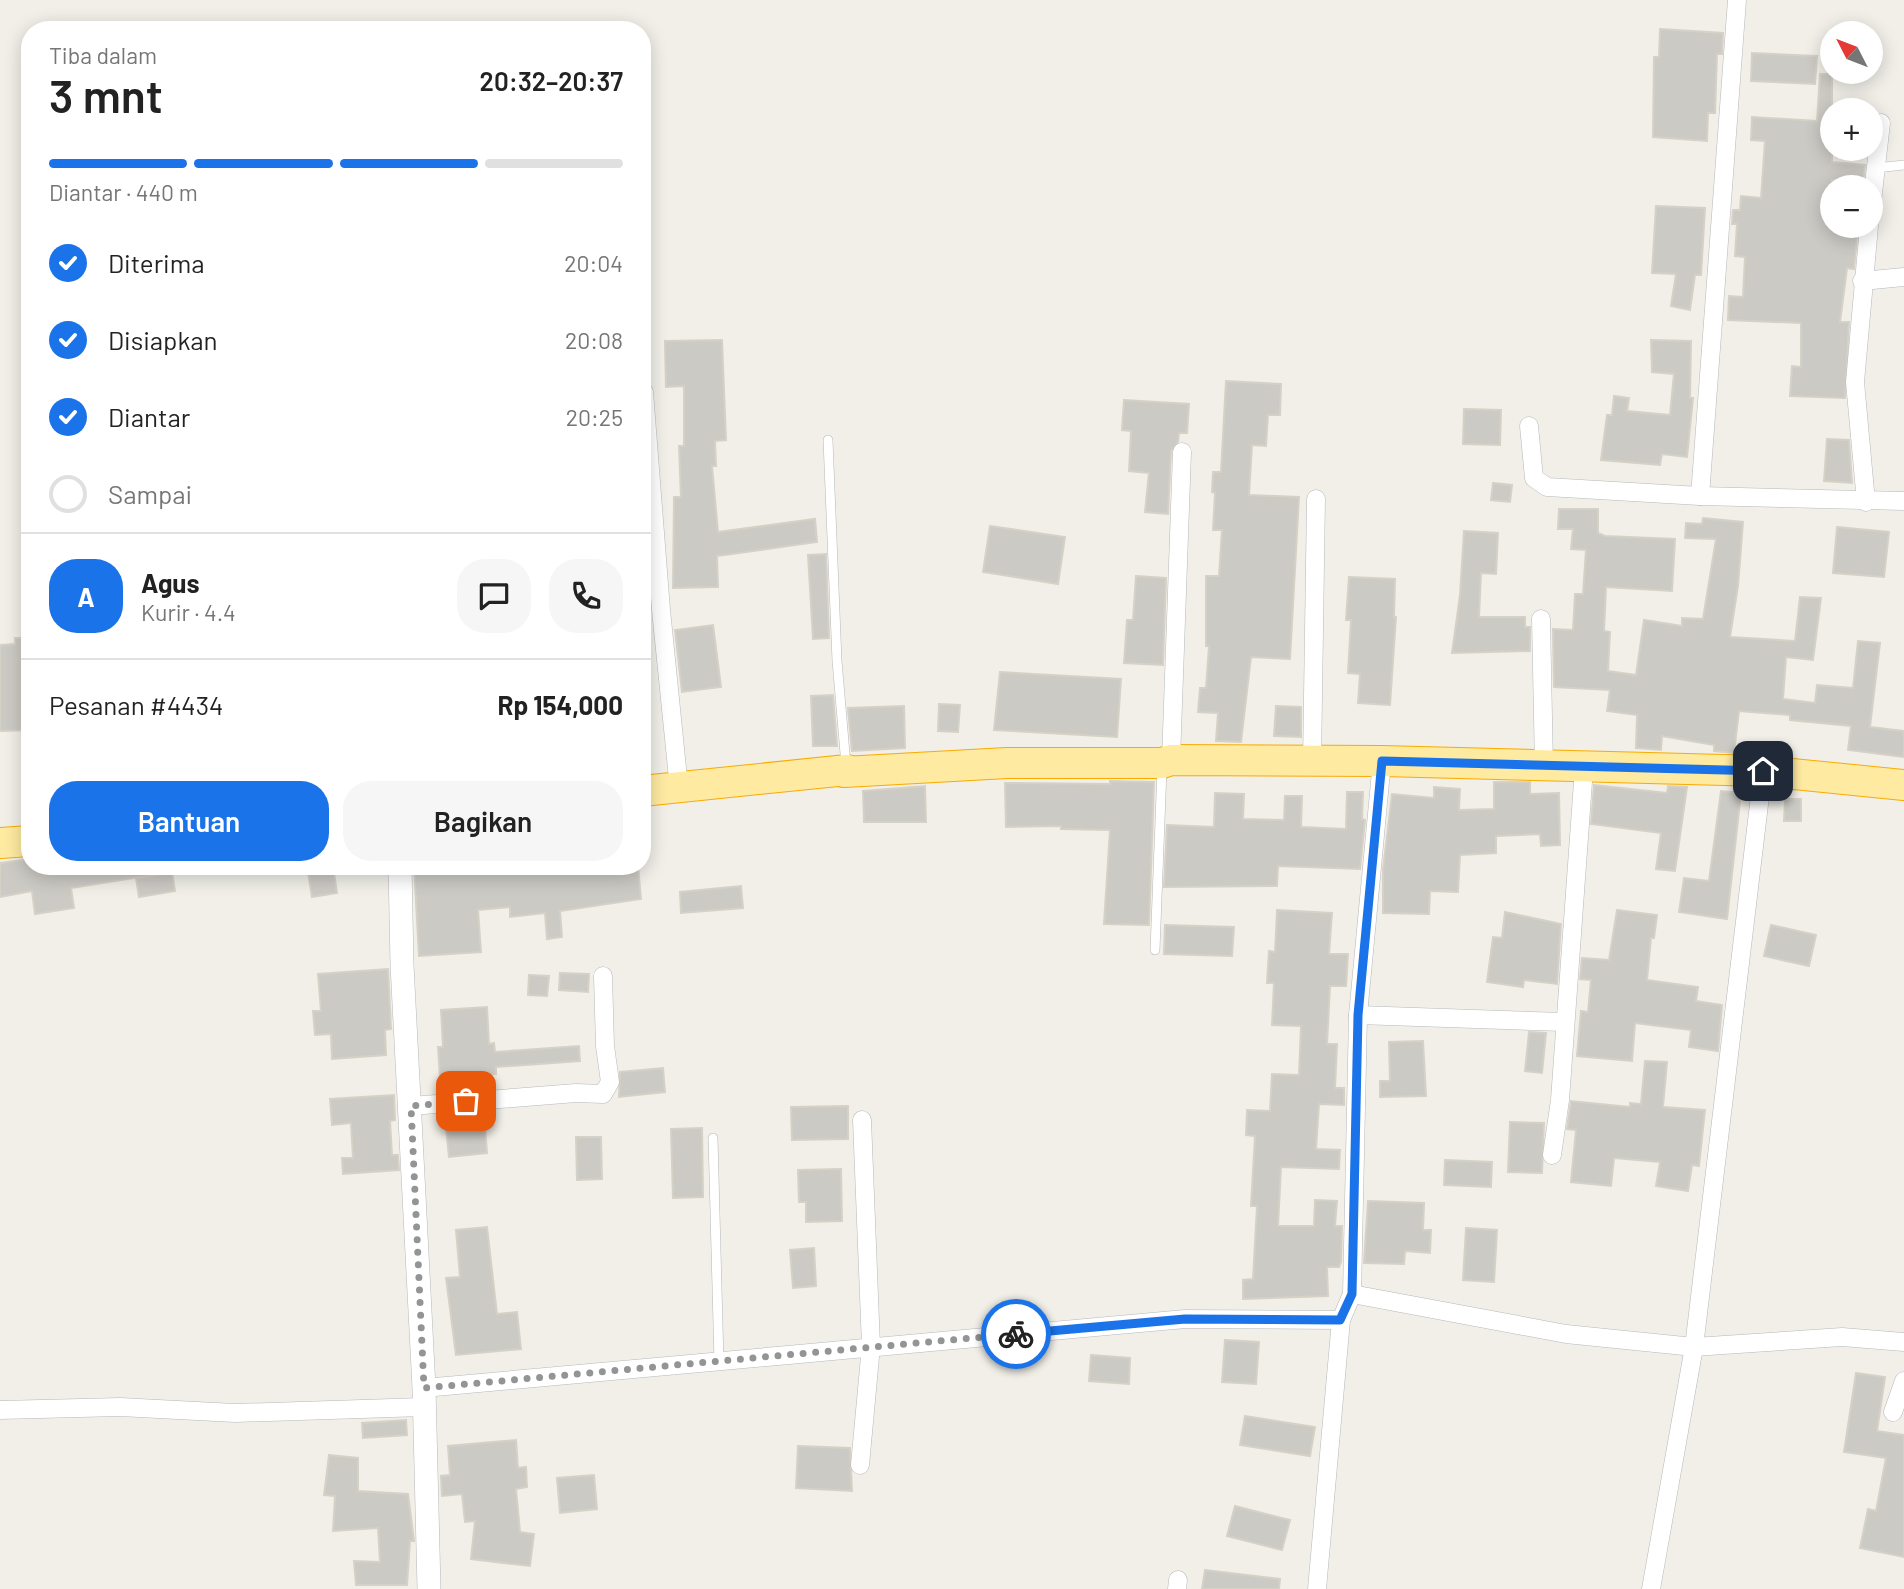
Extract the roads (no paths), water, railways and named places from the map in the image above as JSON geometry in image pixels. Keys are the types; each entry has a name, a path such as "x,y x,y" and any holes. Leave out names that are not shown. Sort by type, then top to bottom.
{"highway":[{"path":"651,790 847,770 844,772 1007,763 1382,761 1763,771 1904,785"},
{"path":"0,843 21,842"}],"street":[{"path":"1700,496 1737,0"},
{"path":"1875,175 1877,161"},
{"path":"1866,502 1855,382 1867,238"},
{"path":"1862,281 1904,277"},
{"path":"1530,426 1534,478 1546,487 1700,496 1904,501"},
{"path":"1166,762 1182,452"},
{"path":"651,471 679,788"},
{"path":"1312,762 1316,499"},
{"path":"1541,619 1544,767"},
{"path":"1317,1589 1340,1320 1352,1294 1358,1015 1382,761"},
{"path":"1552,1156 1560,1100 1584,768"},
{"path":"1651,1589 1694,1347 1763,771"},
{"path":"400,875 401,952 411,1106 429,1589"},
{"path":"411,1106 576,1093 603,1094 610,1082 605,1046 603,976"},
{"path":"1358,1015 1564,1023"},
{"path":"860,1465 870,1346 862,1120"},
{"path":"1352,1294 1566,1334 1694,1347 1842,1337 1904,1342"},
{"path":"3,1412 39,1408 120,1407 235,1413 423,1397 870,1346 1185,1319 1340,1320"},
{"path":"1893,1412 1904,1381"}],"lane":[{"path":"1876,168 1904,165"},
{"path":"828,440 837,661 847,770"},
{"path":"1155,950 1166,762"},
{"path":"713,1139 719,1362"}]}
